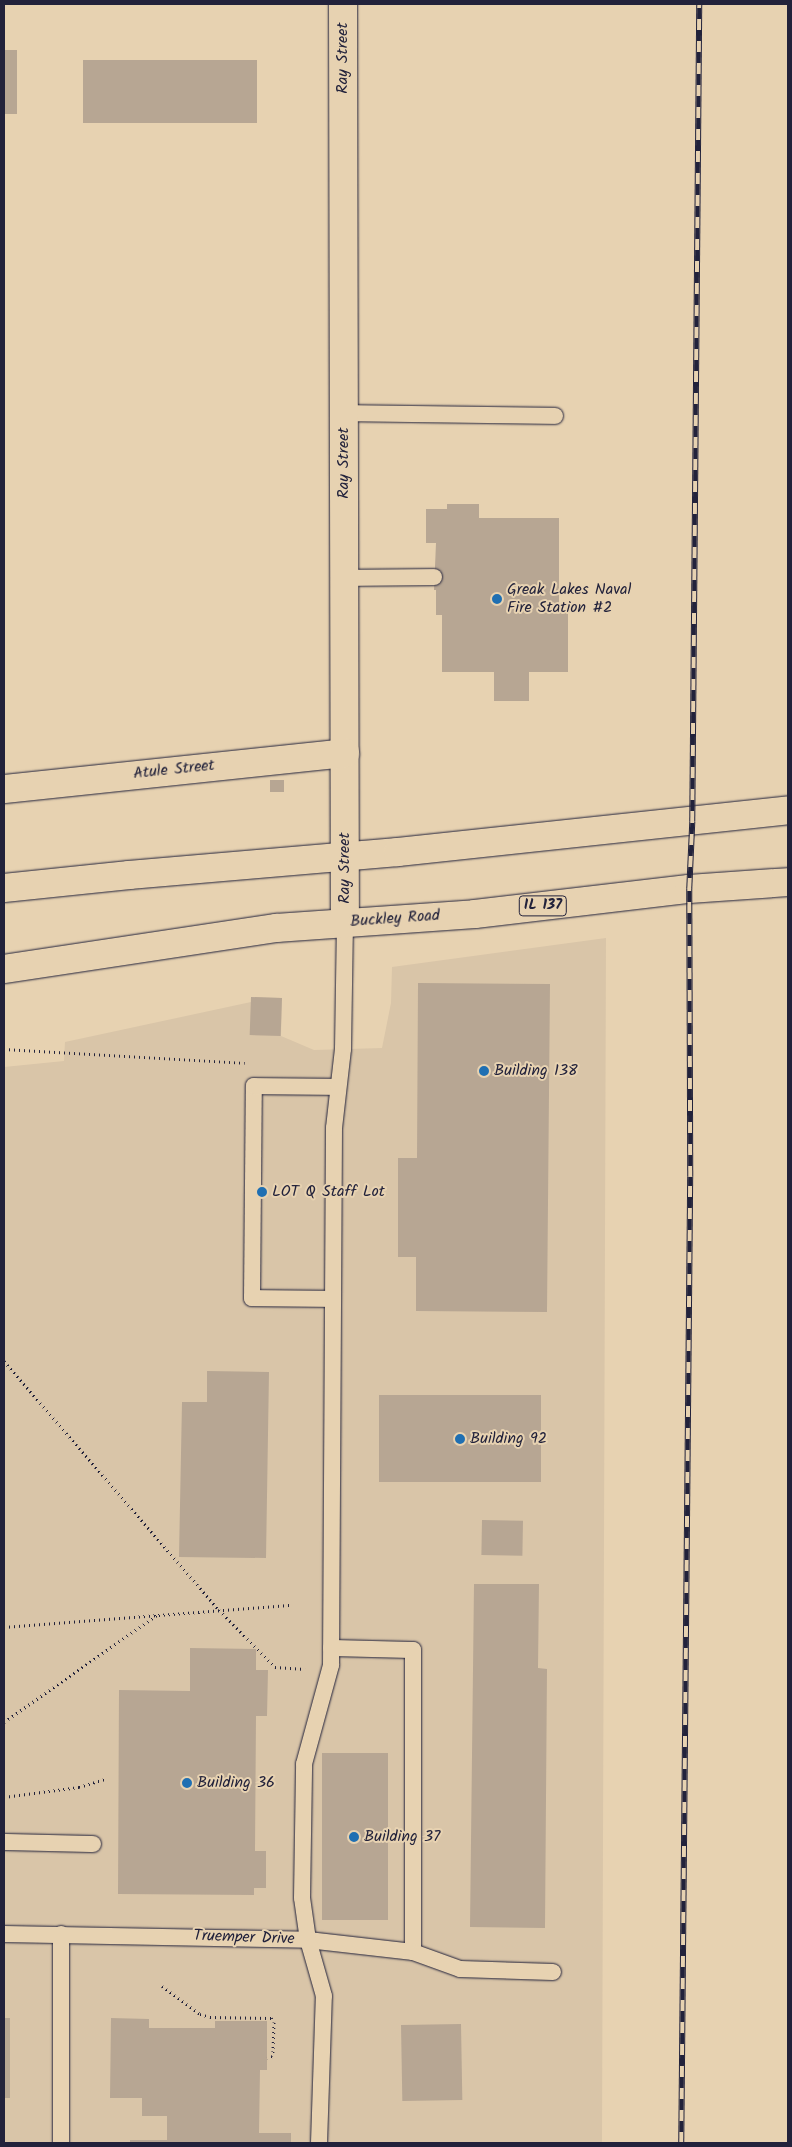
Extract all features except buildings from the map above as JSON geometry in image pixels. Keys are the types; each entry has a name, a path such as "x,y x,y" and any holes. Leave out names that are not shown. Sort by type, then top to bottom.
{"main road":[{"name":"Ray Street","path":"343,4 345,923"},
{"name":"Atule Street","path":"4,789 345,753"},
{"path":"4,888 129,875 344,857 788,810"},
{"name":"Buckley Road","path":"4,969 276,928 475,914 690,889 788,882"}],"lane":[{"path":"344,413 556,416"},
{"path":"344,578 434,577"},
{"path":"345,923 343,1049 334,1128 331,1665 304,1764 302,1898 308,1940 413,1952 460,1969 553,1972"},
{"path":"332,1299 252,1298 254,1086 338,1087"},
{"path":"331,1648 413,1650 413,1952"},
{"path":"4,1842 93,1844"},
{"name":"Truemper Drive","path":"4,1934 308,1940 324,1996 319,2143"},
{"path":"62,1934 62,2143"}],"path":[{"path":"4,1049 249,1063"},
{"path":"4,1361 219,1610 275,1667 308,1669"},
{"path":"4,1627 292,1605"},
{"path":"4,1722 157,1615"},
{"path":"4,1797 79,1787 105,1779"},
{"path":"162,1986 200,2014 210,2017 270,2018 274,2022 273,2051 272,2056 267,2058"}],"shaded area":[{"path":"606,938 602,2143 4,2143 4,1067 64,1061 65,1042 251,1002 251,997 282,998 281,1036 314,1050 382,1048 391,1003 392,967"}],"railway":[{"path":"681,2143 690,1177 689,889 692,822 699,4"}],"place":[{"name":"Greak Lakes Naval Fire Station #2","path":"497,599"},
{"name":"Building 138","path":"484,1071"},
{"name":"LOT Q Staff Lot","path":"262,1192"},
{"name":"Building 92","path":"460,1439"},
{"name":"Building 36","path":"187,1783"},
{"name":"Building 37","path":"354,1837"}]}
